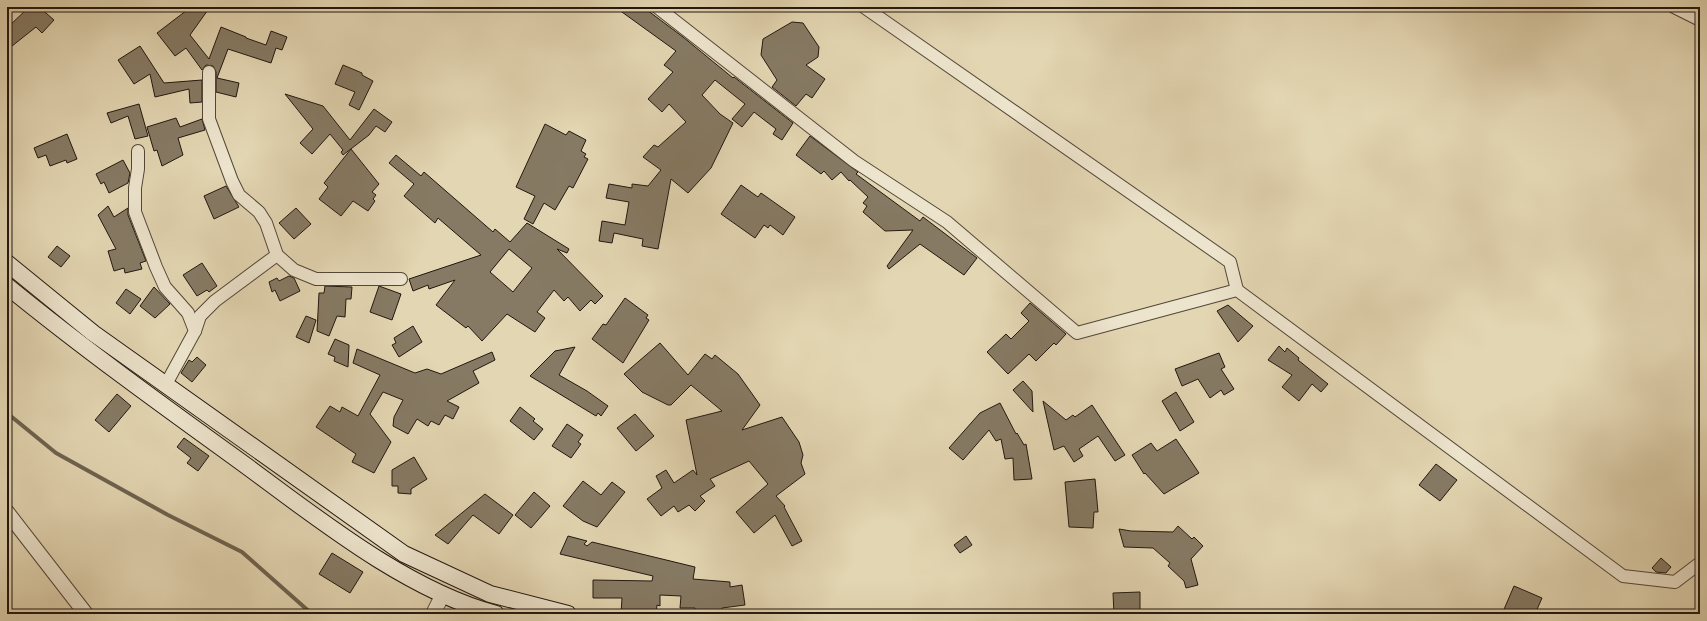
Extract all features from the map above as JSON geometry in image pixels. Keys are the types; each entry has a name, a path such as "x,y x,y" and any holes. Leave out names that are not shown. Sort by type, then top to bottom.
{"main road":[{"path":"7,263 92,333 404,554 490,594 568,614"},
{"path":"7,286 72,339 333,530 419,583 443,594 496,614"}],"street":[{"path":"657,7 854,161 947,222 1077,333 1237,290"},
{"path":"864,7 1230,262 1237,290 1623,576 1675,582 1700,563"},
{"path":"1674,7 1700,20"},
{"path":"209,72 209,119 232,181 239,195 259,212 266,223 277,255 294,270 316,279 401,279"},
{"path":"138,151 135,212 165,287 188,313 195,331"},
{"path":"165,386 195,331 200,316 215,301 277,255"},
{"path":"7,512 86,614"},
{"path":"433,614 443,594"}],"building":[{"path":"29,7 39,7 54,20 42,33 36,27 7,50 7,28"},
{"path":"191,7 210,7 190,35 209,59 221,27 266,45 271,31 287,37 282,50 276,48 271,63 228,49 217,78 239,83 236,97 216,92 216,72 213,66 206,65 202,70 186,48 175,56 157,33"},
{"path":"615,7 643,7 793,123 782,140 773,134 776,129 754,112 742,127 732,119 745,104 715,80 702,95 720,114 733,123 711,168 688,193 671,179 658,249 642,246 643,239 614,233 612,243 599,241 602,221 625,225 629,202 606,198 609,184 632,188 632,184 648,186 661,170 643,157 654,145 658,147 686,122 669,104 662,112 648,99 673,72 664,65 676,51"},
{"path":"792,22 803,23 819,47 818,57 806,65 825,79 812,98 806,94 796,106 772,87 777,80 761,55 763,39"},
{"path":"140,46 164,83 202,80 202,102 190,103 189,89 155,97 150,74 134,84 118,60"},
{"path":"343,65 362,73 362,75 373,81 359,110 349,105 355,92 335,84"},
{"path":"285,94 323,106 350,140 374,109 392,122 385,132 376,126 369,135 343,155 341,152 343,150 330,134 312,154 300,143 313,129"},
{"path":"139,104 148,136 135,139 128,116 111,123 107,113"},
{"path":"176,118 180,127 202,119 205,130 178,138 183,155 162,166 157,150 154,151 147,127"},
{"path":"545,124 566,135 569,131 586,140 581,151 586,154 584,157 588,159 573,188 569,186 555,210 544,203 533,224 524,219 535,196 516,187"},
{"path":"67,134 77,159 67,163 66,160 50,166 46,155 38,158 34,148"},
{"path":"810,136 858,172 856,174 920,221 923,217 977,258 964,275 920,244 889,269 887,266 913,230 885,231 863,212 867,206 863,203 868,197 841,172 832,180 824,171 821,174 796,155"},
{"path":"351,149 379,184 372,192 376,195 373,199 375,201 368,211 353,201 341,216 319,199 328,187 324,183"},
{"path":"396,155 421,176 424,172 493,232 495,229 510,242 527,223 569,249 567,253 557,249 603,296 595,304 591,300 580,311 568,297 564,301 554,290 537,312 545,318 535,332 507,314 482,341 468,326 466,328 436,305 455,280 429,289 428,285 413,291 409,279 481,255 438,218 435,223 404,196 414,184 389,163","holes":["509,249 532,268 513,292 490,272"]},
{"path":"123,160 130,173 128,183 109,193 104,182 101,184 96,174"},
{"path":"741,185 758,197 761,193 795,217 783,235 770,225 768,228 764,225 755,238 721,214"},
{"path":"226,186 239,207 214,219 204,196"},
{"path":"108,206 114,217 128,208 128,215 146,261 140,263 142,269 125,273 124,268 114,271 108,251 116,249 98,215"},
{"path":"296,208 311,224 294,239 279,223"},
{"path":"57,246 70,256 61,267 48,257"},
{"path":"202,263 217,286 209,292 207,290 197,296 183,275"},
{"path":"289,276 294,278 300,291 280,301 275,290 272,292 269,282 277,278 279,281"},
{"path":"325,286 352,287 351,299 346,299 345,317 337,316 329,336 317,331 319,293 324,293"},
{"path":"379,286 401,294 392,320 370,312"},
{"path":"154,287 170,304 155,318 140,306"},
{"path":"126,289 141,299 130,314 116,303"},
{"path":"625,298 648,315 646,318 649,320 623,363 592,339 603,324 606,325"},
{"path":"1030,303 1066,334 1056,345 1054,343 1036,361 1029,354 1008,374 987,352 1006,334 1011,339 1029,321 1021,313"},
{"path":"1228,305 1253,326 1238,342 1217,311"},
{"path":"306,316 316,320 309,343 296,337"},
{"path":"413,326 422,342 399,357 392,345 396,343 394,338"},
{"path":"335,339 349,345 348,367 334,361 335,357 328,354"},
{"path":"660,343 688,375 705,354 712,359 715,355 738,374 760,405 742,430 782,417 799,442 803,455 801,463 805,474 776,496 785,506 784,507 802,541 792,546 775,515 754,533 736,512 768,484 749,461 710,479 715,486 700,496 705,501 695,511 689,505 678,512 674,506 661,516 647,499 662,488 656,476 666,470 674,483 693,470 697,475 686,420 722,411 691,385 671,405 668,405 642,392 624,374"},
{"path":"1279,346 1285,352 1287,348 1299,358 1298,360 1328,384 1321,392 1312,384 1299,401 1282,387 1292,375 1268,360"},
{"path":"575,347 559,375 587,391 608,406 601,416 598,413 596,416 530,376 555,351"},
{"path":"357,349 415,373 427,369 441,374 492,352 495,360 473,371 479,383 447,401 459,407 453,419 445,415 439,425 431,421 428,426 417,419 408,434 393,426 394,417 403,400 383,392 370,414 391,442 374,473 352,462 356,454 316,427 330,406 340,412 342,407 358,416 380,375 353,363"},
{"path":"1219,353 1225,367 1221,369 1234,389 1224,395 1221,390 1210,398 1198,379 1182,386 1175,369"},
{"path":"197,357 206,365 192,382 181,373 189,360 192,362"},
{"path":"1023,381 1032,391 1033,412 1013,390"},
{"path":"1176,392 1194,422 1180,431 1162,401"},
{"path":"117,394 131,406 109,432 95,420"},
{"path":"1043,401 1066,420 1073,415 1075,417 1092,405 1125,455 1115,461 1098,436 1079,449 1083,456 1074,462 1064,446 1054,450"},
{"path":"1000,403 1016,434 1017,433 1024,445 1026,444 1032,479 1014,480 1013,458 1005,459 1001,439 996,441 989,430 963,460 949,448 980,413"},
{"path":"520,407 535,419 533,421 543,429 534,440 510,421"},
{"path":"635,414 654,436 636,451 617,428"},
{"path":"567,424 583,435 578,442 581,444 571,458 552,446"},
{"path":"184,438 209,456 198,471 187,463 191,458 177,447"},
{"path":"1176,439 1199,473 1164,494 1145,473 1144,474 1132,455 1151,443 1157,451"},
{"path":"414,457 427,479 411,489 411,494 398,493 398,486 392,486 392,470"},
{"path":"1436,464 1457,480 1440,501 1419,485"},
{"path":"1095,479 1098,512 1094,512 1093,528 1069,527 1065,482"},
{"path":"583,481 601,495 612,482 625,492 597,527 583,521 563,506"},
{"path":"534,492 550,506 531,528 515,515"},
{"path":"485,494 513,515 499,534 473,515 448,544 435,535"},
{"path":"1178,526 1192,539 1194,537 1203,546 1191,559 1198,585 1186,588 1184,581 1168,566 1170,563 1153,548 1124,547 1119,529 1131,531 1173,532"},
{"path":"568,536 587,541 584,544 587,546 592,542 695,567 693,579 730,582 730,587 742,585 745,605 722,608 722,614 695,614 695,608 680,608 681,596 660,595 660,606 657,605 656,614 621,614 622,598 593,598 593,580 652,581 653,576 560,554"},
{"path":"966,536 972,545 960,553 954,545"},
{"path":"332,553 363,572 350,593 319,574"},
{"path":"1661,558 1671,567 1666,573 1656,572 1652,568"},
{"path":"1514,586 1542,598 1535,614 1502,614"},
{"path":"1140,592 1140,614 1114,614 1113,593"}],"waterway":[{"path":"7,413 56,453 168,515 242,552 312,614"}]}
